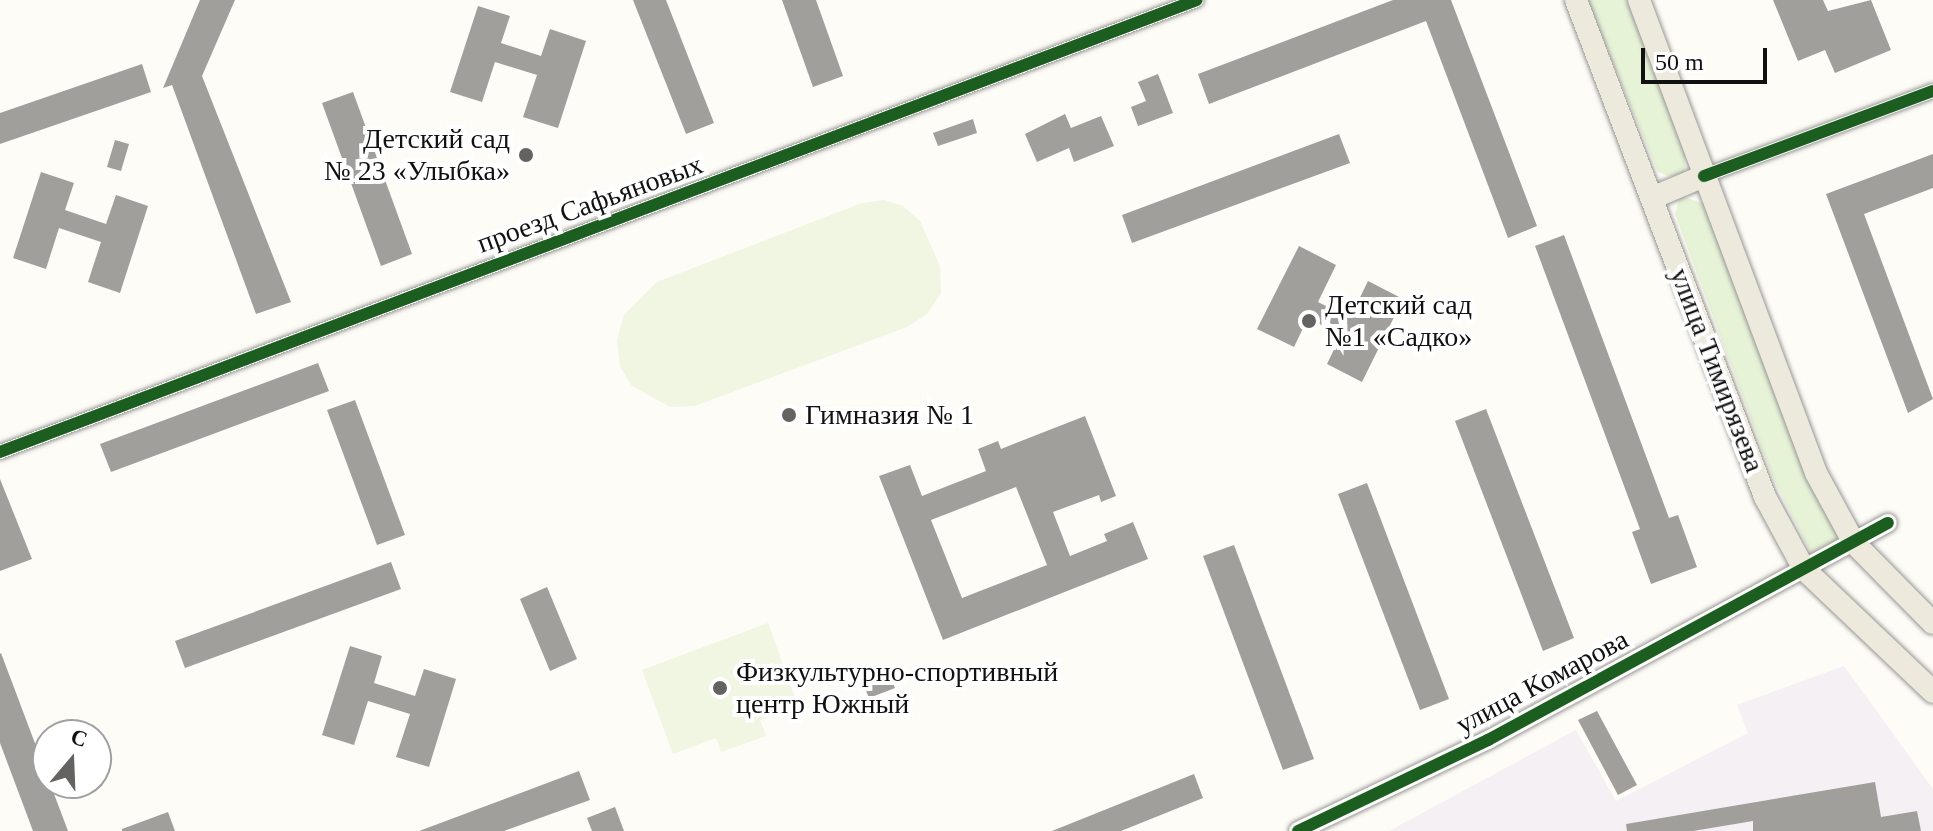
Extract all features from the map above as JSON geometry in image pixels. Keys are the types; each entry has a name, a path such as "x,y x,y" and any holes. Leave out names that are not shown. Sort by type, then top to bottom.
{"main road":[{"name":"улица Тимирязева","path":"1576,0 1765,497 1804,569 1933,692"},
{"name":"улица Тимирязева","path":"1639,0 1816,473 1854,543 1933,623"},
{"path":"1652,198 1704,176"}],"street":[{"name":"проезд Сафьяновых","path":"0,452 1197,0"},
{"path":"1704,176 1933,91"},
{"name":"улица Комарова","path":"1298,831 1488,740 1888,523"}],"shaded area":[{"path":"1844,666 1933,789 1933,831 1389,831 1576,730 1616,801 1748,733 1737,705"}],"green space":[{"path":"1587,0 1628,0 1685,150 1685,171 1675,178 1658,172"},
{"path":"1680,196 1705,204 1837,534 1834,545 1817,555 1810,551 1773,478 1675,214"},
{"path":"884,200 903,206 920,221 940,266 941,293 927,314 907,327 695,406 670,407 632,386 620,367 617,340 624,315 657,282 862,203"},
{"name":"Физкультурно-спортивный центр Южный","path":"768,623 798,706 760,720 766,736 721,752 716,738 673,754 642,670"}],"building":[{"path":"200,0 235,0 202,76 291,302 256,314 172,85 163,88"},
{"path":"633,0 666,0 714,123 686,134"},
{"path":"782,0 816,0 843,76 813,87"},
{"path":"1393,0 1451,0 1537,226 1508,238 1426,21 1209,104 1198,74"},
{"path":"1773,0 1823,0 1828,11 1871,0 1891,50 1835,73 1825,50 1798,61"},
{"path":"478,6 510,16 501,43 541,56 550,29 586,41 558,128 523,117 537,75 495,62 482,102 450,92"},
{"path":"142,64 151,92 0,144 0,113"},
{"path":"1158,74 1173,113 1138,126 1131,107 1146,101 1138,82"},
{"path":"353,92 412,254 381,266 322,103"},
{"path":"1065,114 1071,128 1101,116 1114,146 1074,162 1069,148 1037,162 1025,134"},
{"path":"973,119 977,133 938,146 933,133"},
{"path":"1339,134 1350,163 1132,243 1122,215"},
{"path":"115,140 129,144 121,171 107,167"},
{"path":"1933,154 1933,188 1864,214 1933,399 1908,413 1826,194"},
{"path":"41,172 74,183 65,210 106,224 116,195 148,206 120,293 88,282 101,242 59,228 46,269 13,258"},
{"path":"1564,235 1669,518 1678,515 1697,567 1651,584 1632,532 1640,529 1535,246"},
{"path":"1299,246 1336,265 1318,302 1350,318 1368,281 1403,299 1362,382 1327,364 1341,335 1308,318 1294,347 1257,329"},
{"path":"318,363 329,391 111,472 100,444"},
{"path":"355,400 405,535 377,545 327,410"},
{"path":"1486,409 1574,638 1543,651 1455,421"},
{"path":"1085,416 1116,496 1101,502 1099,495 1053,512 1070,556 1107,541 1104,534 1133,522 1148,559 943,640 879,476 910,465 922,496 986,471 978,449 998,441 1001,449","holes":["1016,487 1047,565 962,598 931,520"]},
{"path":"0,479 32,559 0,571"},
{"path":"1367,483 1449,699 1420,710 1338,494"},
{"path":"1234,545 1314,759 1283,770 1203,556"},
{"path":"391,562 401,589 185,668 175,641"},
{"path":"547,587 577,659 550,671 520,599"},
{"path":"350,646 382,656 374,683 415,696 424,669 456,679 429,767 396,757 410,714 368,701 354,745 322,735"},
{"path":"1,653 32,735 32,799 56,799 68,831 33,831 0,743"},
{"path":"888,671 895,688 869,698 862,681"},
{"path":"1597,711 1637,785 1618,795 1578,720"},
{"path":"579,771 590,800 504,831 419,831"},
{"path":"1194,774 1203,798 1121,831 1052,831"},
{"path":"1875,782 1881,817 1917,811 1921,831 1753,831 1753,821 1693,831 1627,831 1626,824"},
{"path":"615,807 624,831 592,831 587,818"},
{"path":"168,812 175,831 122,831 122,829"}],"cycle path":[{"path":"0,452 1197,0"},
{"path":"1704,176 1933,91"},
{"path":"1298,831 1488,740 1888,523"}],"place":[{"name":"Детский сад № 23 «Улыбка»","path":"526,155"},
{"name":"Детский сад №1 «Cадко»","path":"1309,321"},
{"name":"Гимназия № 1","path":"789,415"},
{"name":"Физкультурно-спортивный центр Южный","path":"720,688"}]}
